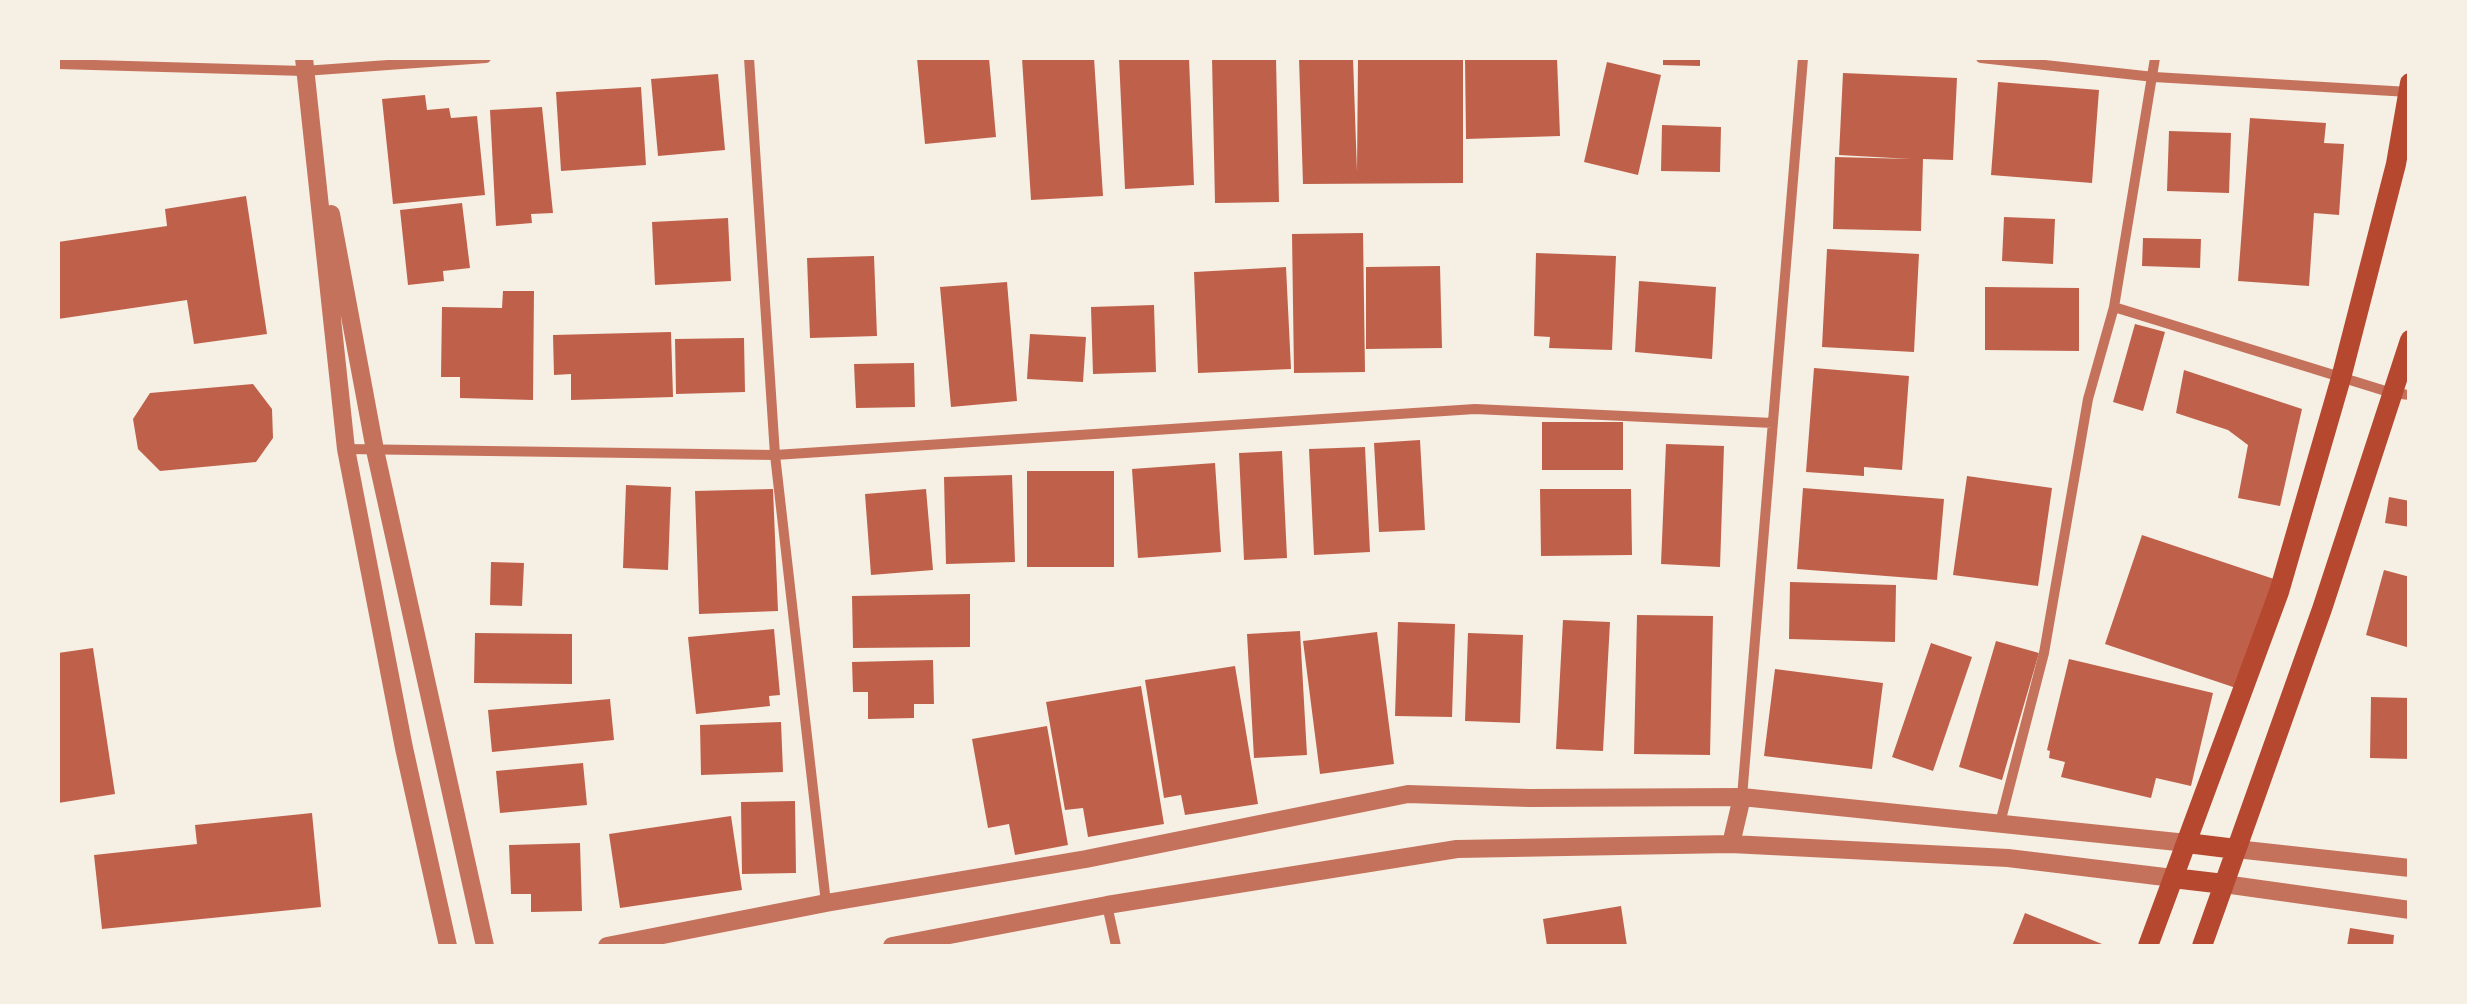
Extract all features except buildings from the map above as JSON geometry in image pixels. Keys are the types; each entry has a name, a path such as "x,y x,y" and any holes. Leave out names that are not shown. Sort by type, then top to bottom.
{"main road":[{"path":"2148,946 2279,592 2341,378 2396,164 2408,89"},
{"path":"2202,946 2401,394 2410,340"},
{"path":"2187,843 2236,849"},
{"path":"2173,878 2224,884"}],"street":[{"path":"58,64 304,64 486,58"},
{"path":"749,58 775,455 826,903"},
{"path":"1731,844 1742,797 1804,58"},
{"path":"1982,58 2154,76 2408,89"},
{"path":"2000,823 2044,653 2088,399 2114,307 2155,58"},
{"path":"304,64 346,449 404,748 448,946"},
{"path":"304,64 375,450 485,946"},
{"path":"2114,307 2401,394"},
{"path":"346,449 775,455 1475,409 1773,423"},
{"path":"607,946 826,903 1086,859 1408,794 1742,797 2187,843"},
{"path":"892,946 1107,905 1457,849 1731,844 2008,858 2173,878"},
{"path":"2236,849 2410,868"},
{"path":"2224,884 2410,910"},
{"path":"1107,905 1116,946"}]}
